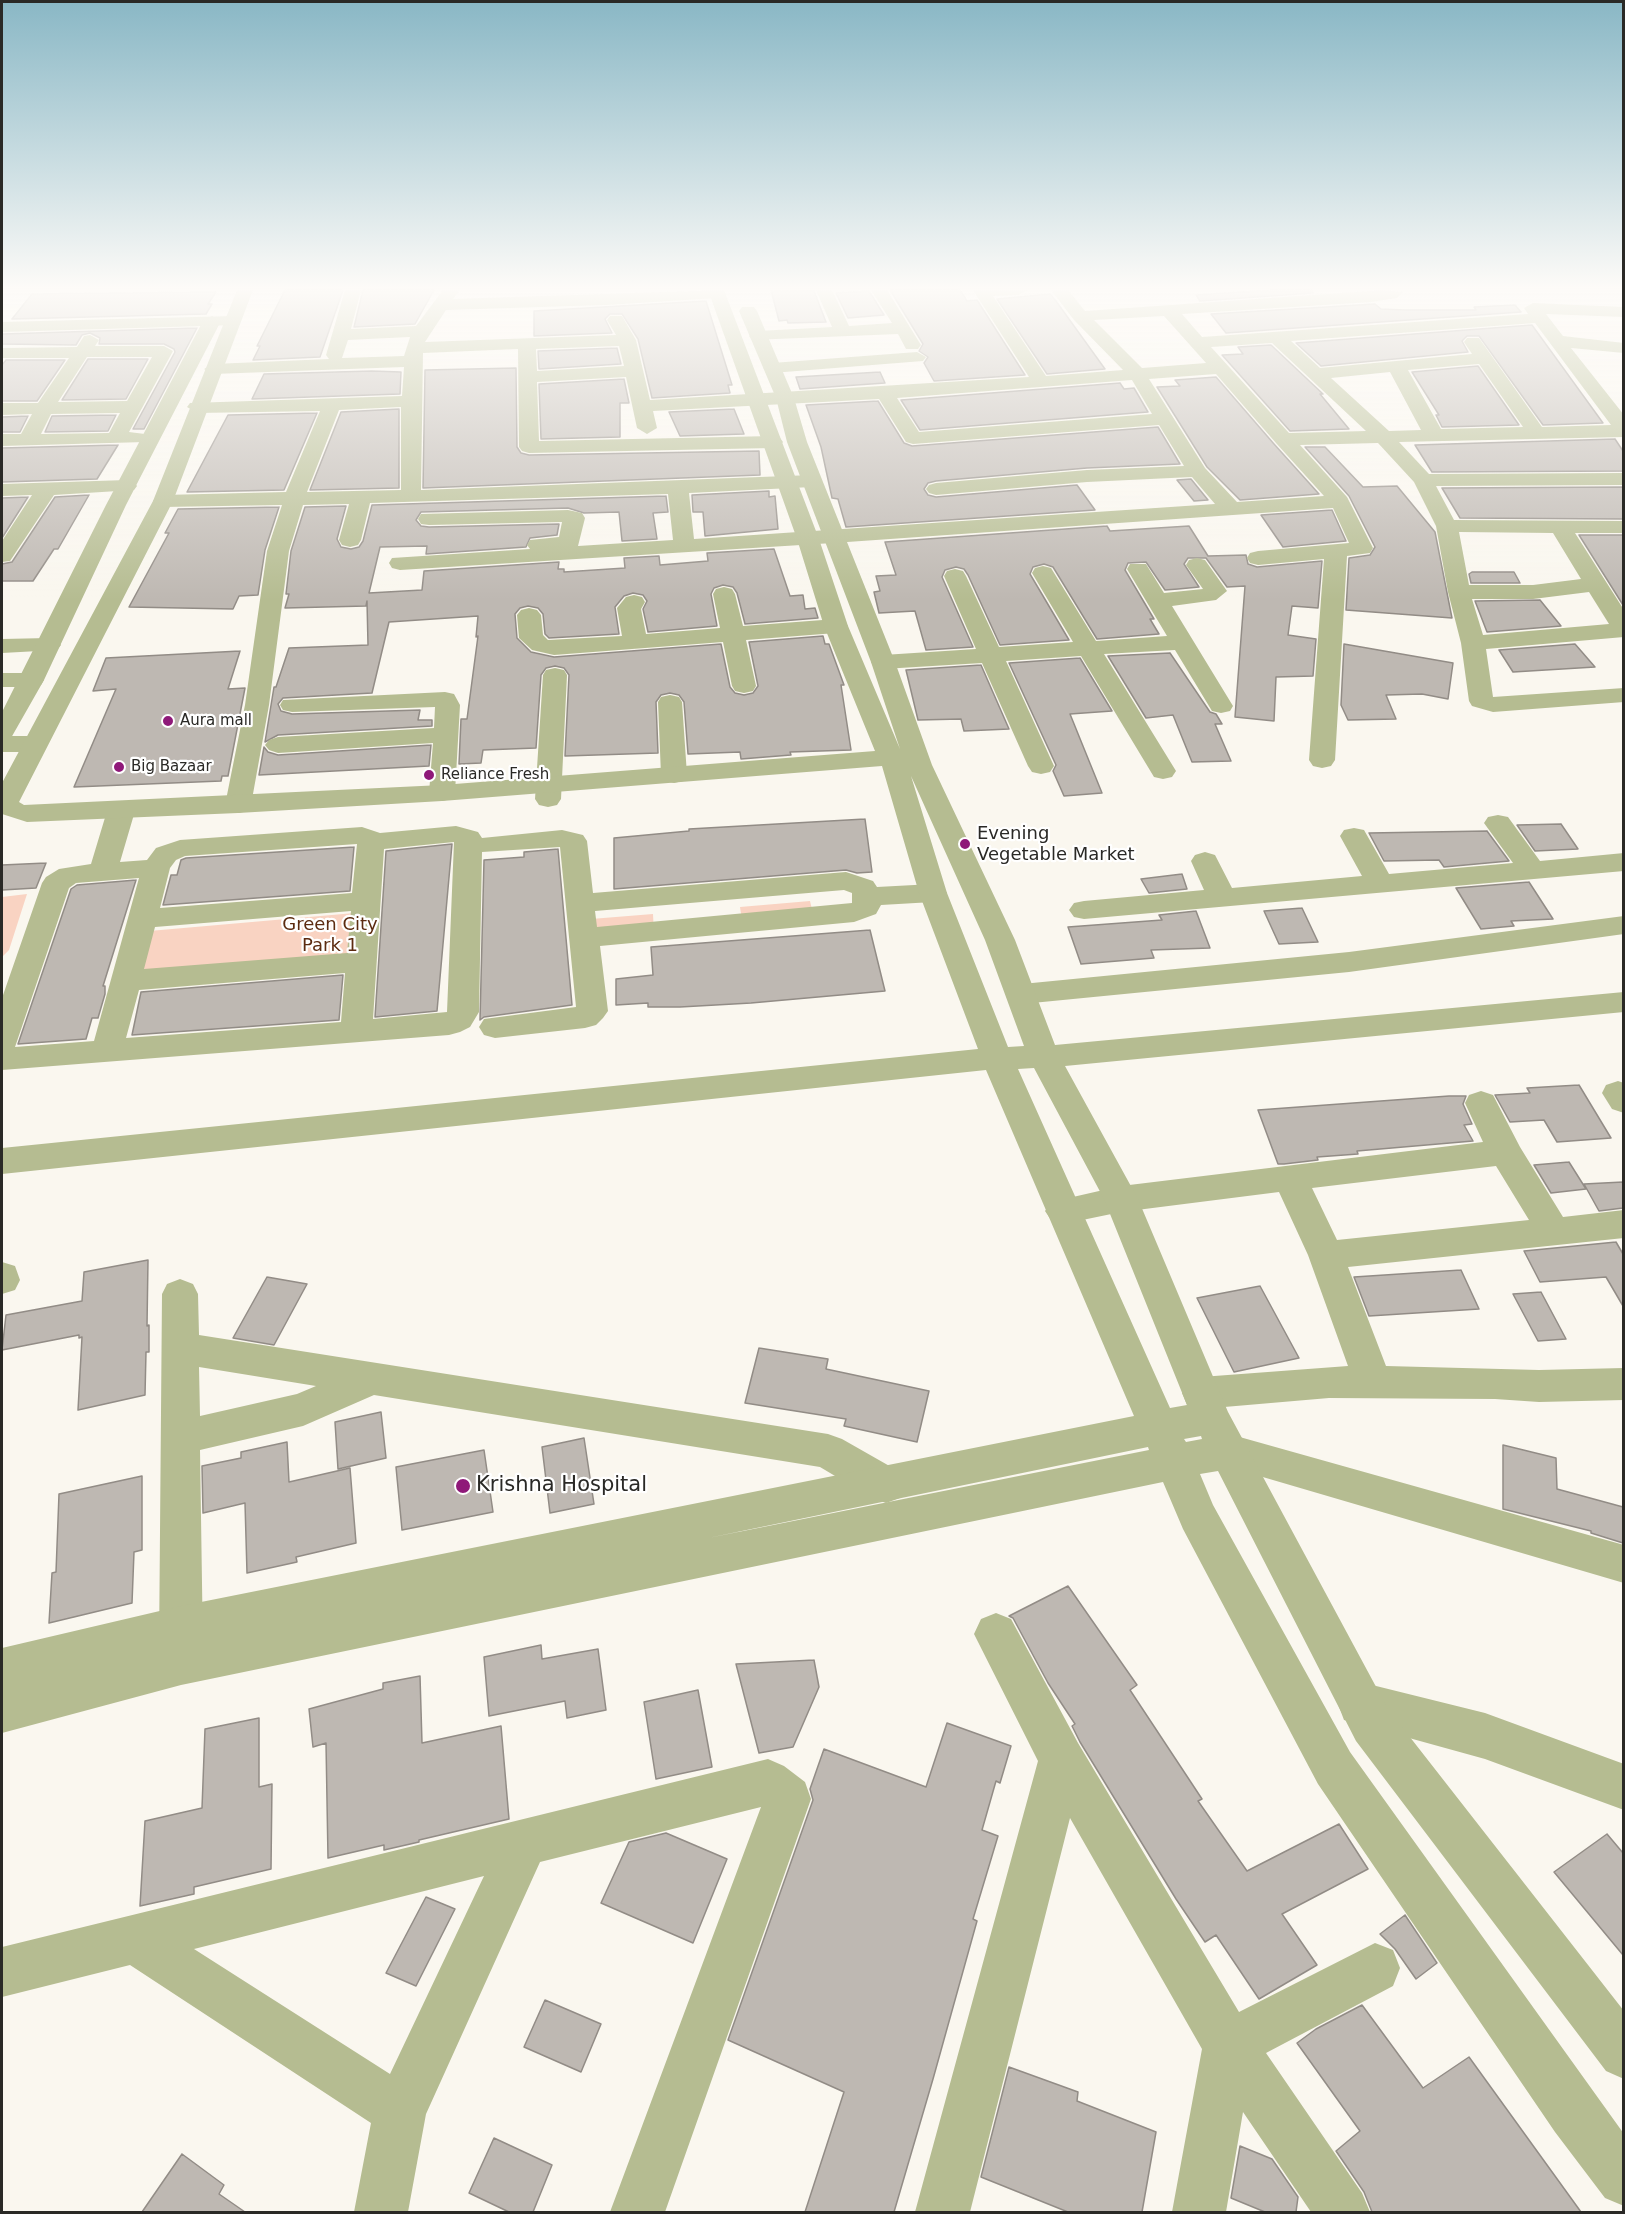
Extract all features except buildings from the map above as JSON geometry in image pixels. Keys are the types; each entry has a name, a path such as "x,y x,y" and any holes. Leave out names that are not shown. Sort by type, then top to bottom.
{"street":[{"path":"28,439 54,393"},
{"path":"116,438 141,393"},
{"path":"2,733 32,680 150,437 177,393"},
{"path":"203,393 166,493 4,804 5,809 27,814 119,818 548,792 906,766"},
{"path":"411,496 413,393"},
{"path":"527,393 527,494"},
{"path":"639,393 650,445"},
{"path":"642,406 739,393"},
{"path":"772,393 773,442 800,482 821,538 883,662 933,893 997,1058 1166,1445 1204,1526 1334,1768 1574,2113 1623,2179"},
{"path":"774,393 797,442 800,482"},
{"path":"885,393 913,438 957,528"},
{"path":"1148,393 1197,471 1231,508"},
{"path":"1242,393 1340,501 1362,548 1258,558"},
{"path":"1338,393 1383,436 1423,480 1447,526 1459,592 1473,643 1479,699 1484,703 1623,695"},
{"path":"1411,393 1434,435"},
{"path":"1509,393 1536,432"},
{"path":"1596,393 1623,430"},
{"path":"197,407 413,401"},
{"path":"238,805 257,705 278,551 294,499 332,405"},
{"path":"2,409 134,407"},
{"path":"913,438 1163,419"},
{"path":"1283,439 1623,430"},
{"path":"1586,432 1616,466"},
{"path":"2,440 186,437"},
{"path":"529,447 773,442"},
{"path":"1423,480 1616,466"},
{"path":"936,489 1086,476 1197,471"},
{"path":"1086,476 1110,516"},
{"path":"2,490 127,486 166,493 294,499 527,494 800,482"},
{"path":"678,487 684,546"},
{"path":"2,556 46,489"},
{"path":"350,540 361,497"},
{"path":"426,550 497,552 684,546 1340,501"},
{"path":"400,563 567,543 570,541 574,519 568,516 429,519"},
{"path":"1447,526 1623,527"},
{"path":"1473,643 1623,630 1598,584 1561,528"},
{"path":"821,538 836,626 1022,994 1044,1057 1121,1199 1214,1421 1360,1704 1378,1733 1623,2053"},
{"path":"1322,760 1336,552"},
{"path":"1156,601 1208,595 1216,591 1197,565"},
{"path":"1138,569 1221,706"},
{"path":"1043,573 1162,771"},
{"path":"955,576 1041,766"},
{"path":"1459,592 1533,592 1598,584"},
{"path":"724,594 744,686"},
{"path":"634,602 629,608 635,640"},
{"path":"529,615 531,638 540,645 554,648 836,626"},
{"path":"883,662 1182,642"},
{"path":"2,646 49,645"},
{"path":"548,792 555,675"},
{"path":"2,680 32,680"},
{"path":"292,705 445,699 448,701 442,793"},
{"path":"670,702 674,774"},
{"path":"278,745 446,735"},
{"path":"2,744 36,744"},
{"path":"2,833 238,805 442,793 548,792 674,774 906,766"},
{"path":"103,872 119,818"},
{"path":"1498,823 1531,868"},
{"path":"2,1059 448,1024 459,1019 463,1011 468,838 456,834 371,842"},
{"path":"107,1051 156,868 166,854 180,848 369,836 371,842 356,1031"},
{"path":"1354,836 1379,882"},
{"path":"488,845 569,838 573,841 581,903 590,1015 495,1026"},
{"path":"1205,861 1222,897"},
{"path":"1084,910 1623,861"},
{"path":"2,1042 14,973 56,883 69,875 156,868"},
{"path":"581,903 846,881 863,887 868,897 866,908 854,914 584,938"},
{"path":"868,897 933,893"},
{"path":"142,919 366,901"},
{"path":"1022,994 1349,962 1623,925"},
{"path":"126,981 361,962"},
{"path":"2,1161 997,1058 1044,1057 1623,1002"},
{"path":"1481,1103 1505,1152 1553,1230"},
{"path":"1063,1211 1121,1199 1505,1152"},
{"path":"1290,1178 1326,1255 1373,1382"},
{"path":"1326,1255 1623,1224"},
{"path":"180,1294 181,1645"},
{"path":"180,1348 828,1451 886,1485"},
{"path":"179,1438 303,1409 372,1378"},
{"path":"2,1669 181,1645 1166,1445 1214,1421 1329,1382 1539,1386 1623,1384"},
{"path":"1214,1421 1623,1564"},
{"path":"2,1711 181,1645 886,1485 1166,1445"},
{"path":"996,1634 1062,1759 1229,2045 1343,2212"},
{"path":"1360,1704 1485,1736 1623,1788"},
{"path":"942,2212 1062,1759"},
{"path":"2,1972 768,1782 788,1799 638,2212"},
{"path":"381,2212 400,2111 525,1842"},
{"path":"134,1939 400,2111"},
{"path":"1229,2045 1375,1968"},
{"path":"1199,2212 1229,2045"}],"green space":[{"path":"27,894 9,950 2,957 2,897"},
{"path":"810,901 815,922 743,927 740,907"},
{"name":"Green City Park 1","path":"366,912 360,954 130,972 138,932"},
{"path":"653,914 654,934 590,938 591,919"}],"place":[{"name":"Aura mall","path":"168,721"},
{"name":"Big Bazaar","path":"119,767"},
{"name":"Reliance Fresh","path":"429,775"},
{"name":"Evening Vegetable Market","path":"965,844"},
{"name":"Krishna Hospital","path":"463,1486"}]}
